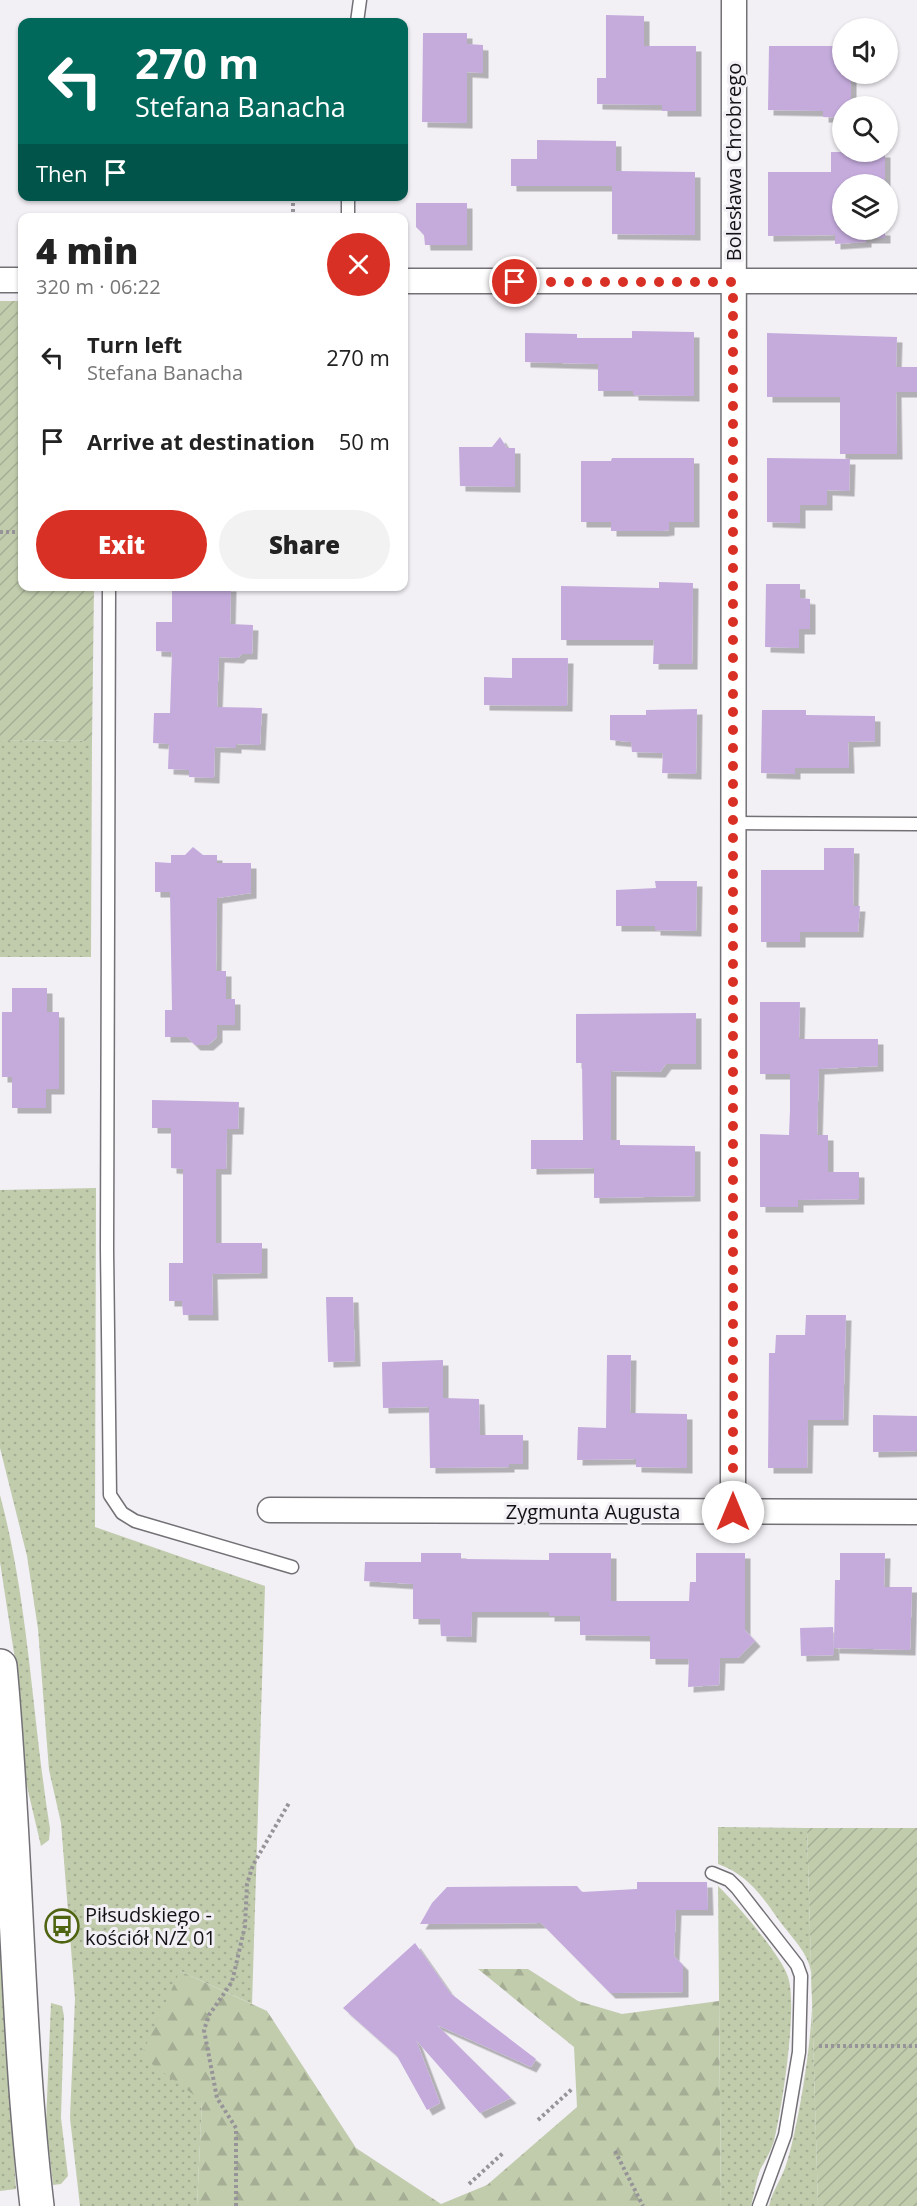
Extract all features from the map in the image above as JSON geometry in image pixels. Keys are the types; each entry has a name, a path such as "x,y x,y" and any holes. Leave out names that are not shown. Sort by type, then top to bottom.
{"main road":[{"path":"0,1666 9,1767 20,1994 37,2206"}],"street":[{"name":"Bolesława Chrobrego","path":"733,1512 734,0"},
{"path":"0,280 18,280"},
{"path":"408,281 917,281"},
{"name":"Zygmunta Augusta","path":"270,1510 917,1512"}],"lane":[{"path":"358,18 360,0"},
{"path":"110,591 107,1249 110,1495 123,1513 135,1521 292,1567"},
{"path":"733,823 917,824"},
{"path":"711,1873 729,1880 737,1888 797,1965 801,1976 799,2052 785,2135 759,2206"}],"path":[{"path":"0,532 18,532"},
{"path":"236,2206 236,2128 217,2098 204,2030 209,2015 232,1982 245,1926 247,1884 253,1864 289,1803"},
{"path":"813,2046 917,2046"},
{"path":"538,2120 573,2088"},
{"path":"615,2151 644,2206"},
{"path":"469,2184 503,2153"}],"green space":[{"path":"0,301 18,301 18,591 94,591 92,741 0,740"},
{"path":"0,740 92,741 91,957 0,957"},
{"path":"96,1188 95,1527 265,1586 252,2004 180,1971 202,2101 197,2206 80,2206 70,2118 75,1999 61,1823 49,1770 38,1629 27,1556 0,1448 0,1190"},
{"path":"0,1495 18,1577 50,1829 49,1840 41,1846 25,1778 16,1666 0,1562"},
{"path":"718,1827 807,1828 811,1977 809,1964 803,1952 759,1893 737,1873 718,1864"},
{"path":"807,1828 917,1828 917,2206 818,2206"},
{"path":"718,1886 768,1943 784,1968 791,1991 788,2058 777,2126 773,2145 760,2170 751,2206 721,2206"},
{"path":"0,1928 16,2189 0,2191"},
{"path":"478,1969 528,1969 578,2001 622,2014 719,2001 721,2206 197,2206 202,2101 141,2056 180,1971 267,2011 356,2148 441,2204 487,2185 577,2107 574,2047"},
{"path":"51,2003 62,2006 64,2016 61,2118 68,2176 61,2184 53,2185 46,2123"},
{"path":"812,2005 818,2206 769,2206 785,2168 796,2126 806,2065"}],"building":[{"path":"606,15 644,16 644,46 696,46 696,111 662,111 662,105 597,104 597,78 606,78"},
{"path":"423,33 467,33 467,44 483,45 483,73 467,72 467,123 422,122"},
{"path":"769,46 832,46 832,84 851,84 851,96 832,96 832,117 823,117 823,111 768,110"},
{"path":"537,140 616,141 616,171 695,172 695,235 612,234 612,186 511,186 511,159 537,159"},
{"path":"831,152 832,162 885,162 885,174 832,174 832,235 768,236 768,172 831,172"},
{"path":"416,203 467,203 467,245 425,245 424,235 416,227"},
{"path":"835,240 866,240 866,242 835,244"},
{"path":"632,331 694,332 694,396 633,395 633,391 598,391 598,364 525,362 525,333 577,334 577,338 632,338"},
{"path":"767,333 897,337 896,367 917,367 917,392 896,392 897,454 840,454 840,397 767,397"},
{"path":"500,437 507,448 515,448 515,487 460,486 459,447 492,447"},
{"path":"612,458 694,458 694,522 669,522 669,530 662,531 611,531 611,522 581,522 581,461 611,461"},
{"path":"767,458 850,459 849,491 827,490 827,505 800,505 800,523 767,522"},
{"path":"659,582 693,583 692,664 653,664 654,640 561,640 561,586 659,588"},
{"path":"766,584 800,584 800,598 810,599 810,629 799,629 799,648 765,647"},
{"path":"172,591 231,591 230,624 253,625 252,654 242,654 238,658 219,657 217,707 262,708 260,745 236,744 236,748 215,747 214,778 189,777 189,770 168,769 169,744 153,743 154,713 170,713 172,652 156,651 156,622 172,622"},
{"path":"512,658 568,658 567,706 484,705 484,677 512,678"},
{"path":"697,709 696,774 662,773 663,753 632,752 631,742 610,740 610,715 646,715 646,710"},
{"path":"762,710 806,710 806,715 875,716 875,741 848,742 849,768 795,768 795,774 761,773"},
{"path":"193,847 203,855 217,855 217,863 251,863 251,893 217,898 216,971 226,971 226,999 235,999 235,1025 217,1025 217,1037 208,1045 195,1045 187,1037 165,1037 165,1010 172,1010 170,892 155,892 155,862 171,863 171,855 185,855"},
{"path":"824,848 854,848 853,906 860,906 858,932 800,932 800,942 761,942 761,870 824,870"},
{"path":"655,881 697,881 696,931 655,930 655,926 616,926 616,890 656,888"},
{"path":"12,988 47,988 47,1012 59,1012 59,1089 46,1089 46,1108 12,1108 12,1077 2,1077 2,1012 12,1012"},
{"path":"760,1002 800,1002 799,1039 878,1039 878,1066 819,1069 817,1135 828,1135 828,1172 859,1172 859,1199 798,1200 798,1207 760,1207 760,1134 789,1135 790,1074 760,1074"},
{"path":"696,1013 696,1064 666,1064 660,1072 611,1071 611,1140 620,1140 620,1145 695,1146 695,1196 594,1198 594,1168 531,1169 531,1140 583,1140 582,1063 576,1063 576,1014"},
{"path":"152,1100 239,1102 238,1129 227,1129 226,1169 216,1169 216,1243 262,1243 262,1273 212,1274 213,1315 183,1315 182,1301 169,1301 169,1263 183,1263 183,1169 171,1168 171,1128 152,1128"},
{"path":"326,1297 353,1297 355,1361 328,1362"},
{"path":"806,1315 846,1315 843,1420 808,1420 807,1468 768,1468 769,1353 775,1353 776,1335 805,1335"},
{"path":"607,1355 631,1355 630,1413 687,1414 687,1468 636,1467 636,1459 577,1460 578,1427 606,1428"},
{"path":"443,1360 443,1398 479,1399 480,1435 523,1435 523,1464 509,1464 509,1467 430,1468 429,1407 383,1408 382,1362"},
{"path":"873,1415 917,1416 917,1451 873,1452"},
{"path":"421,1553 461,1553 461,1559 549,1560 549,1553 611,1553 611,1601 689,1601 690,1582 696,1582 696,1553 745,1553 745,1630 755,1641 738,1658 720,1658 719,1685 688,1687 689,1659 650,1659 650,1636 580,1635 580,1616 549,1616 549,1612 472,1612 471,1637 441,1636 440,1619 413,1619 413,1584 364,1581 365,1562 421,1562"},
{"path":"840,1553 885,1553 884,1587 912,1587 910,1650 834,1648 835,1580 840,1580"},
{"path":"833,1627 834,1655 801,1656 800,1628"},
{"path":"637,1882 707,1882 708,1910 676,1910 674,1956 683,1965 683,1992 610,1993 541,1923 420,1924 432,1903 447,1887 577,1886 582,1892 637,1889"},
{"path":"415,1943 450,1993 536,2059 531,2067 437,2025 511,2098 480,2113 416,2040 440,2103 427,2110 397,2056 343,2008"}],"place":[{"name":"Piłsudskiego - kościół N/Ż 01","path":"62,1926"}],"route":[{"path":"515,282 733,282 733,1512"}]}
